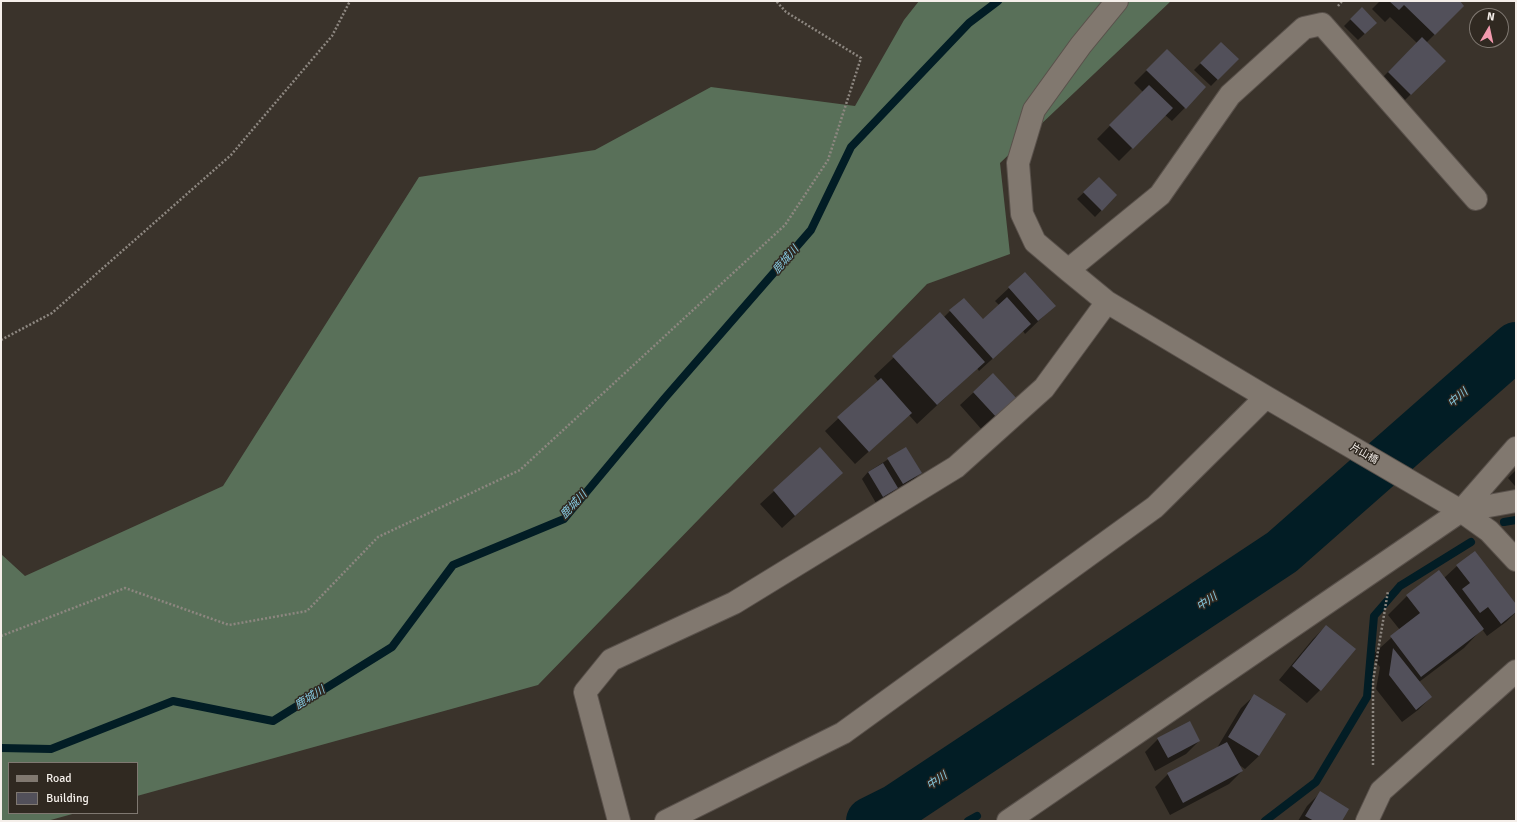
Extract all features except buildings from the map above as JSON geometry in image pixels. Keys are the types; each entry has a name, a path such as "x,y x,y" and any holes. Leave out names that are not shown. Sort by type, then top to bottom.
{"street":[{"name":"片山橋","path":"1117,1 1081,45 1034,110 1018,164 1022,214 1035,242 1107,302 1266,397 1461,510 1489,531 1516,560"},
{"path":"1068,270 1160,195 1230,95 1304,28 1322,24 1476,199"},
{"path":"619,821 585,692 611,660 734,603 956,467 1044,388 1107,302"},
{"path":"666,821 842,733 1155,507 1266,397"},
{"path":"1008,821 1461,510 1516,448"},
{"path":"1461,510 1516,501"},
{"path":"1367,821 1381,791 1516,671"}],"path":[{"path":"1,340 52,313 231,155 332,36 350,1"},
{"path":"1,636 125,588 229,625 307,611 378,537 520,470 785,225 828,160 861,58 786,12 776,1"},
{"path":"1381,791 1373,768 1373,681 1388,590"}],"green space":[{"path":"919,1 1171,1 1000,163 1010,254 927,284 538,685 138,796 138,762 8,762 8,814 72,814 47,821 1,821 1,554 25,576 223,486 419,177 595,150 711,87 855,106 904,20"}],"waterway":[{"name":"鹿城川","path":"1,748 51,749 173,701 273,721 392,647 453,565 564,519 664,399 811,230 851,147 969,23 998,1"},
{"name":"中川","path":"870,821 896,808 1282,552 1516,346"},
{"path":"1504,522 1516,520"},
{"path":"1265,821 1316,782 1367,697 1374,616 1400,586 1471,542"},
{"path":"968,821 977,816"}]}
